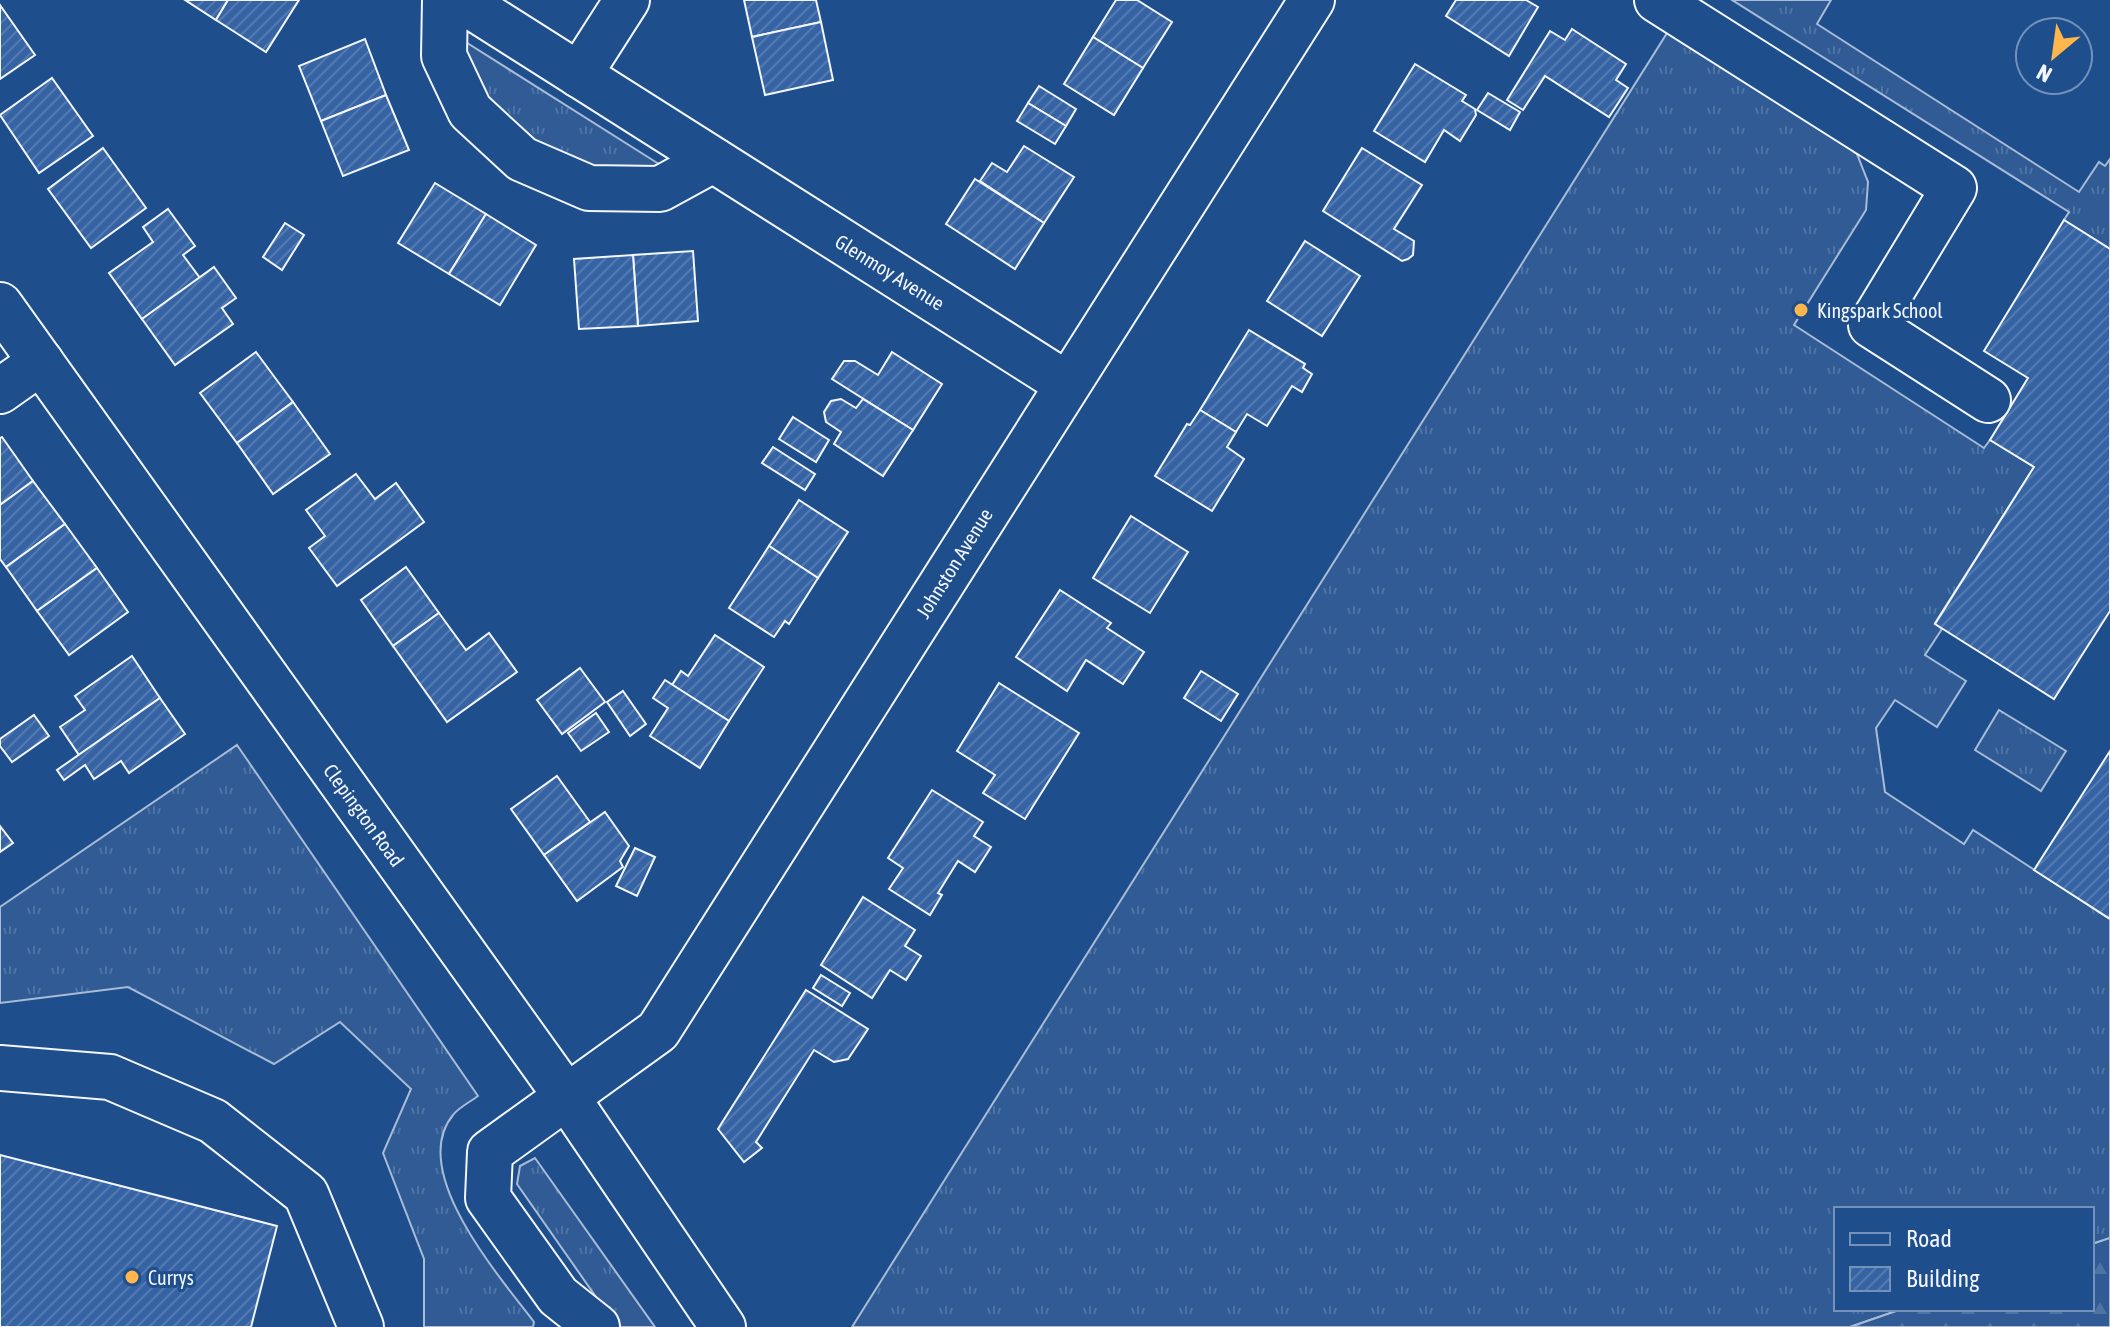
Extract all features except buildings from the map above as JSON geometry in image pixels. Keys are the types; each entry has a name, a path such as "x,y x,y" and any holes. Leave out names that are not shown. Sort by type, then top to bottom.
{"street":[{"path":"445,0 444,56 470,111 522,159 589,188 660,189 713,160"},
{"name":"Glenmoy Avenue","path":"461,0 1067,384"},
{"path":"579,75 627,0"},
{"name":"Johnston Avenue","path":"555,1311 488,1198 490,1152 658,1031 1312,0"},
{"path":"1658,1 1954,188 1871,325 1988,400"},
{"name":"Clepington Road","path":"0,305 566,1096 723,1327"},
{"path":"0,391 41,362"},
{"path":"0,1068 110,1077 213,1121 306,1194 361,1327"},
{"path":"555,1311 597,1327"}],"green space":[{"path":"1732,0 1831,0 1817,24 2079,192 2099,162 2105,166 2110,159 2110,249 2064,220 2069,212"},
{"path":"1669,30 1855,149 1868,182 1866,210 1794,325 1984,448 1990,440 2034,467 1935,623 1942,629 1925,655 1966,681 1937,727 1895,700 1876,728 1885,792 1964,844 1973,830 2110,919 2110,1238 2094,1243 2094,1207 1834,1207 1834,1311 1896,1311 1850,1327 852,1327"},
{"path":"453,34 670,171 562,167 505,130"},
{"path":"1999,710 2066,751 2041,791 1975,750"},
{"path":"237,745 478,1096 453,1115 442,1138 441,1165 449,1193 464,1223 534,1322 533,1327 424,1327 424,1259 383,1153 411,1089 340,1022 274,1064 128,987 0,1003 0,907"},
{"path":"535,1158 655,1327 617,1327 517,1184 520,1166"},
{"path":"2110,1238 2110,1327 1850,1327 1896,1311 2094,1311 2094,1243"}],"place":[{"name":"Kingspark School","path":"1801,310"},
{"name":"Currys","path":"132,1277"}]}
